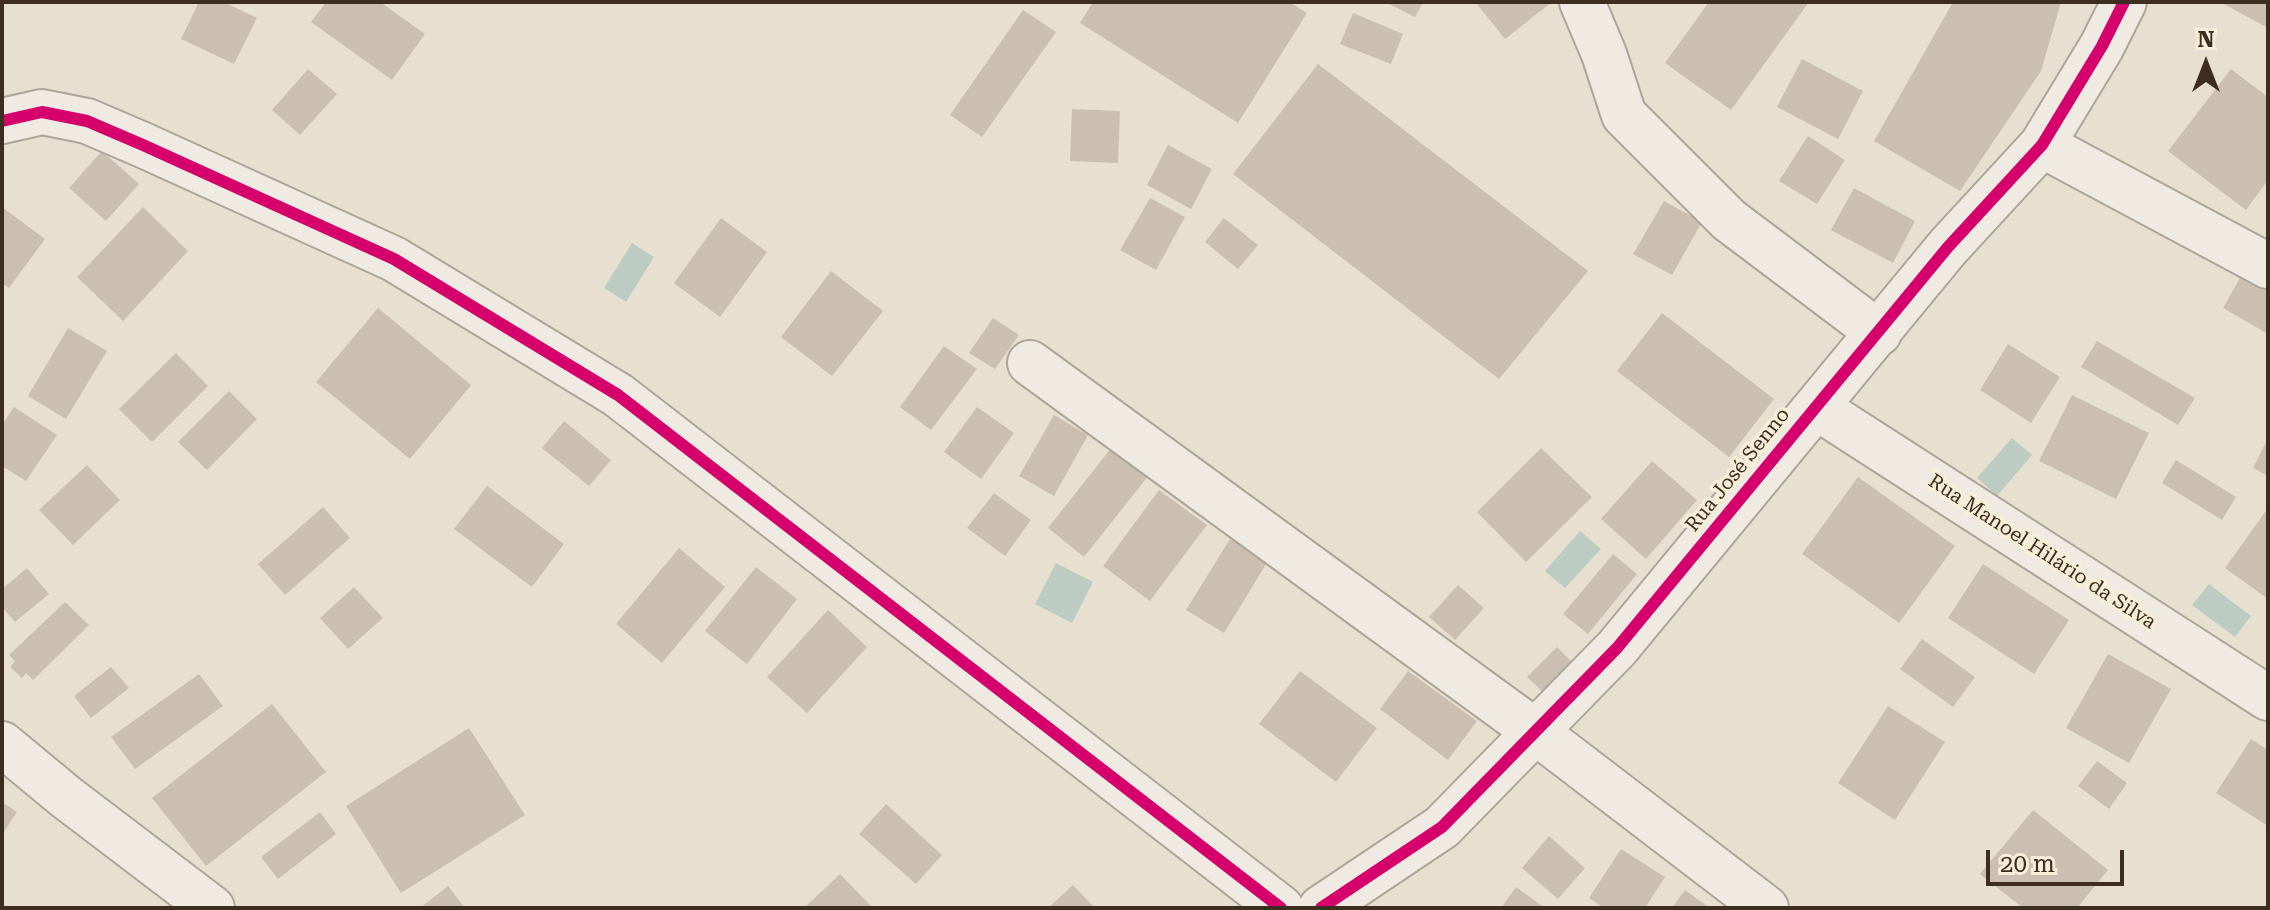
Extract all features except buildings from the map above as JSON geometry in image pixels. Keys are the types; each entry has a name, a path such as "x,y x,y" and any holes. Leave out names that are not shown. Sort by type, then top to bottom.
{"street":[{"path":"1582,2 1604,54 1624,115 1729,220 1879,333"},
{"name":"Rua José Senno","path":"1321,908 1442,827 1617,648 1948,247 2042,145 2102,46 2124,2"},
{"path":"2,121 42,112 87,121 143,145 394,259 618,395 1281,908"},
{"path":"2042,145 2268,266"},
{"path":"1030,363 1536,732 1766,908"},
{"name":"Rua Manoel Hilário da Silva","path":"1816,407 2268,698"},
{"path":"2,744 212,908"}],"shaded area":[{"path":"632,243 654,257 626,302 604,288"},
{"path":"2012,438 2032,455 1997,496 1977,478"},
{"path":"1580,531 1601,549 1565,588 1545,571"},
{"path":"1056,563 1093,582 1072,623 1035,604"},
{"path":"2209,584 2251,616 2235,637 2192,605"}],"cycle path":[{"path":"1321,908 1442,827 1617,648 1948,247 2042,145 2102,46 2124,2"},
{"path":"2,121 42,112 87,121 143,145 394,259 618,395 1281,908"}]}
